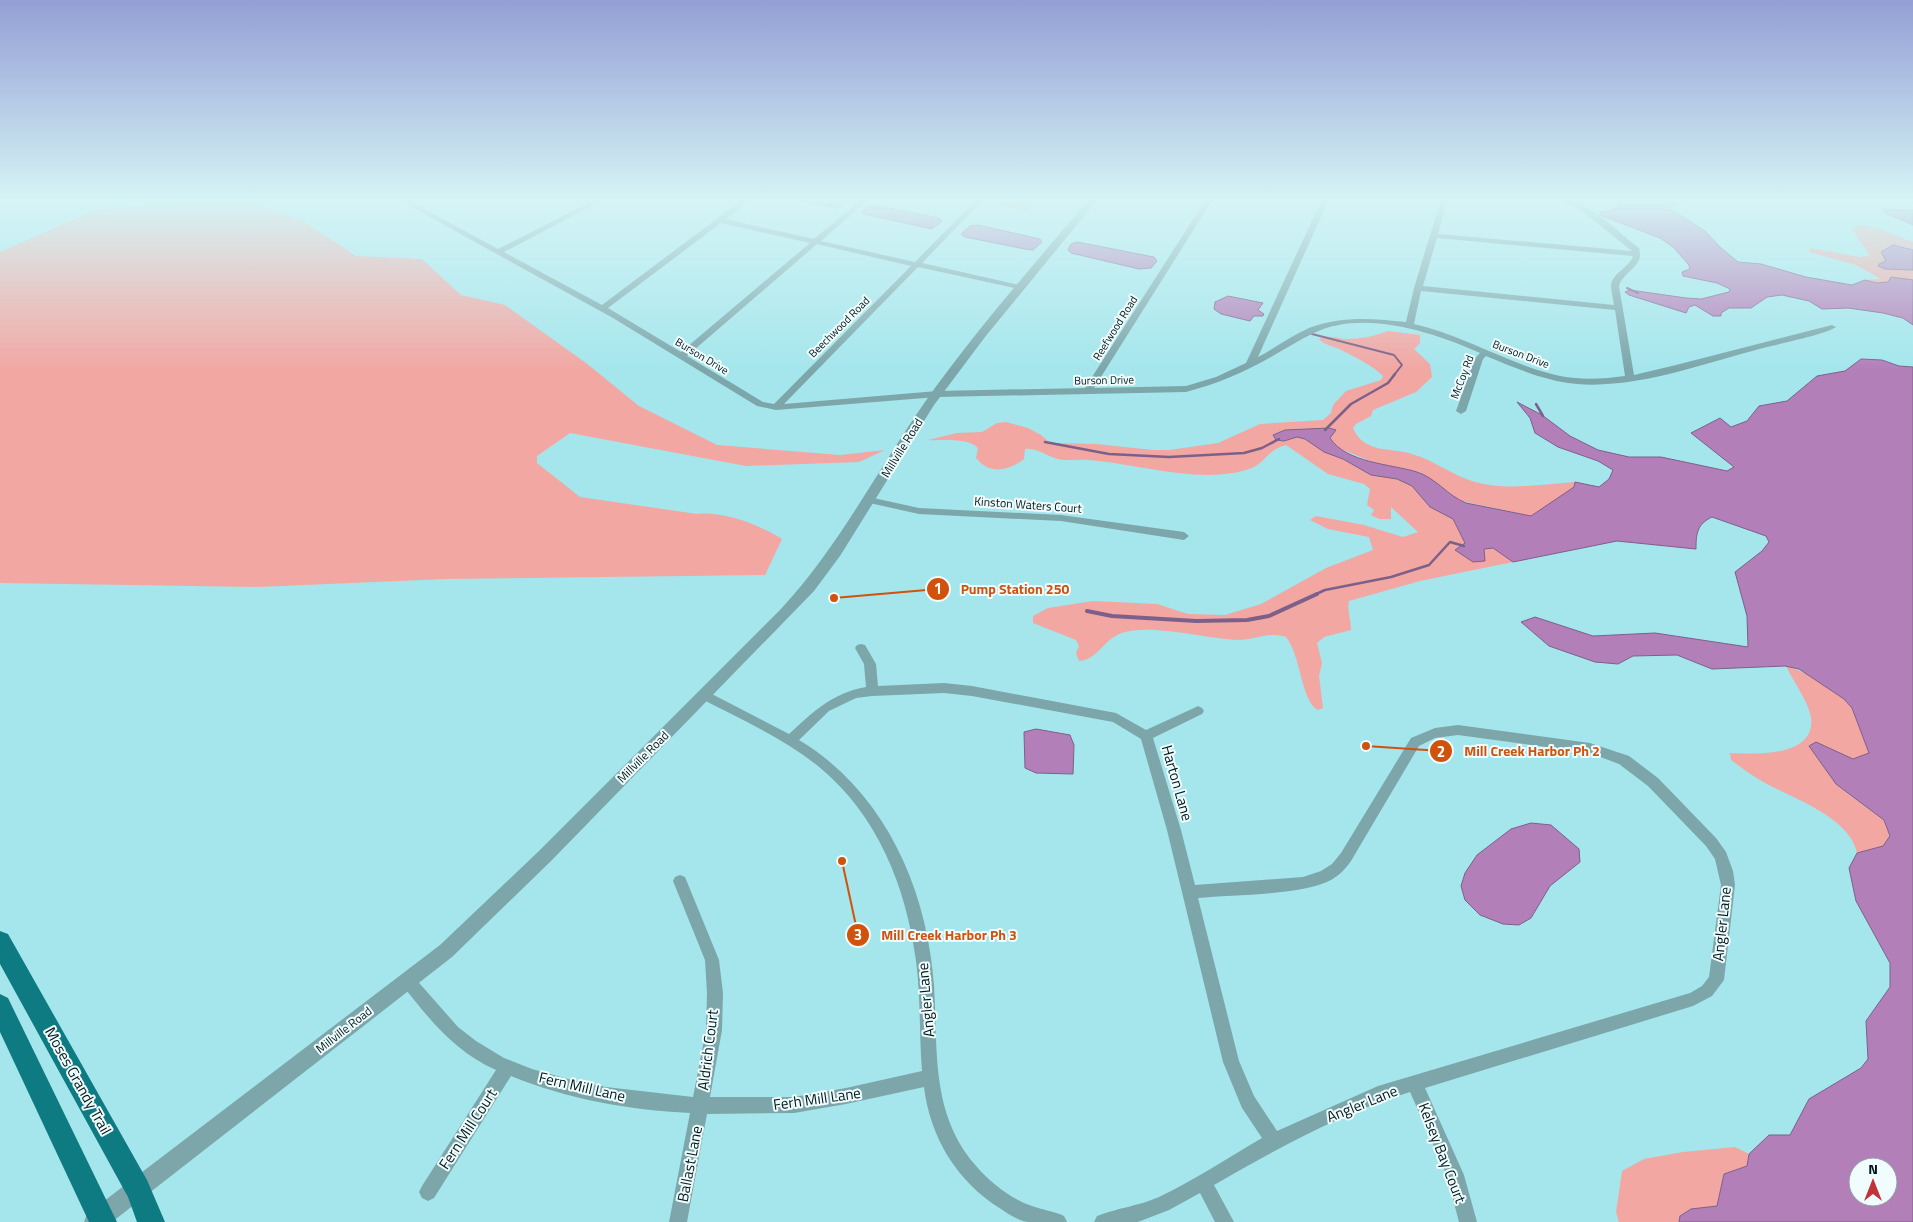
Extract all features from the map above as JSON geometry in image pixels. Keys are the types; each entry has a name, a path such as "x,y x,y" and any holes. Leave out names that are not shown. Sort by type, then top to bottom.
{"main road":[{"name":"Moses Grandy Trail","path":"0,942 138,1189 151,1222"},
{"path":"0,1006 100,1220"}],"street":[{"name":"Burson Drive","path":"505,256 602,308 760,404 776,407 937,394 1186,389 1215,382 1250,365 1300,336 1327,325 1351,321 1409,326 1448,337 1523,368 1554,378 1595,382 1630,378 1684,366 1832,327"},
{"path":"602,308 671,256"},
{"path":"681,357 800,256"},
{"path":"880,256 1021,288"},
{"name":"Beechwood Road","path":"776,407 924,256"},
{"name":"Millville Road","path":"100,1220 446,951 474,926 704,695 809,588 835,554 937,394 981,335 1047,256"},
{"name":"Reefwood Road","path":"1087,392 1174,256"},
{"path":"1250,365 1300,256"},
{"path":"1409,326 1428,256"},
{"path":"1630,378 1617,308 1616,281 1619,274 1636,262 1637,256"},
{"path":"1418,288 1617,308"},
{"name":"McCoy Rd","path":"1461,411 1479,358 1485,352"},
{"name":"Kinston Waters Court","path":"869,500 918,511 1061,518 1184,536"},
{"path":"861,648 870,664 872,691"},
{"name":"Harton Lane","path":"790,740 825,708 854,694 872,691 944,688 972,691 1116,718 1146,736 1156,766 1189,892 1233,1069 1248,1102 1274,1141"},
{"name":"Angler Lane","path":"704,695 790,740 814,755 834,771 857,795 877,823 894,854 908,887 918,924 924,964 932,1077 938,1115 950,1146 971,1173 997,1197 1028,1214 1058,1222"},
{"path":"1146,736 1198,711"},
{"name":"Angler Lane","path":"1103,1222 1130,1216 1163,1204 1274,1141 1378,1094 1693,999 1707,991 1716,980 1728,885 1721,856 1711,842 1640,770 1616,757 1590,748 1458,730 1441,731 1427,735 1415,742 1346,857 1331,872 1303,882 1189,892"},
{"name":"Aldrich Court","path":"680,881 712,960 715,993 714,1030 701,1105"},
{"name":"Fern Mill Lane","path":"408,981 449,1029 488,1058 548,1082 668,1104 701,1105"},
{"name":"Fern Mill Court","path":"428,1192 508,1066"},
{"name":"Ferh Mill Lane","path":"701,1105 792,1105 848,1096 932,1077"},
{"name":"Kelsey Bay Court","path":"1415,1084 1454,1175 1468,1222"},
{"name":"Ballast Lane","path":"678,1222 701,1105"},
{"path":"1203,1182 1225,1222"}],"shaded area":[{"path":"0,256 357,256 422,259 461,295 505,305 586,363 639,406 717,445 840,455 885,450 859,462 746,466 570,433 537,456 537,463 580,497 730,517 753,524 773,534 782,539 765,575 446,579 257,587 0,583"},
{"path":"1084,256 1149,256 1154,257 1157,261 1151,268 1139,269"},
{"path":"1681,256 1731,256 1738,262 1761,264 1806,277 1852,285 1865,280 1877,283 1888,282 1891,277 1913,280 1913,325 1903,318 1883,313 1848,308 1822,309 1809,301 1782,295 1767,297 1751,308 1729,308 1721,313 1721,316 1713,316 1695,305 1689,307 1686,313 1629,295 1625,292 1630,290 1701,299 1729,292 1730,289 1717,283 1683,276 1682,272 1690,269"},
{"path":"1824,256 1893,256 1879,264 1885,269 1913,270 1913,280 1891,277 1888,282 1877,283 1865,280 1881,279 1856,265"},
{"path":"1883,256 1913,256 1913,270 1885,269 1878,266 1886,261"},
{"path":"1228,296 1263,303 1258,310 1264,314 1263,316 1254,316 1250,321 1221,314 1214,309 1215,302"},
{"path":"1388,331 1420,335 1420,343 1414,349 1430,364 1432,377 1416,392 1373,410 1371,416 1356,424 1353,428 1364,442 1378,448 1404,452 1420,457 1467,479 1487,485 1525,486 1575,482 1575,487 1531,516 1457,500 1419,472 1375,463 1336,447 1330,438 1273,435 1276,440 1284,441 1297,437 1306,439 1324,452 1343,459 1371,475 1397,479 1412,486 1430,507 1453,519 1465,543 1455,551 1493,548 1513,562 1420,581 1349,601 1351,630 1324,637 1317,643 1322,663 1319,676 1323,708 1318,710 1308,698 1291,645 1286,637 1280,635 1238,640 1161,630 1131,631 1113,637 1091,657 1079,661 1076,653 1079,646 1076,640 1033,623 1033,616 1048,608 1093,601 1157,604 1188,614 1225,615 1261,604 1326,568 1373,550 1369,537 1328,529 1310,520 1316,516 1364,525 1403,537 1418,532 1391,507 1391,519 1379,519 1371,515 1374,510 1367,505 1370,489 1364,484 1328,474 1286,445 1273,451 1252,468 1234,473 1196,475 1094,460 1064,460 1030,449 1025,449 1024,459 1018,463 1005,468 993,469 987,467 976,458 978,448 968,442 928,440 957,433 982,432 997,423 1006,422 1028,428 1041,435 1050,443 1096,444 1169,450 1218,443 1260,424 1323,420 1331,413 1333,405 1346,391 1381,380 1383,376 1364,362 1319,339 1329,337 1357,338 1373,336"},
{"path":"1861,359 1882,360 1899,366 1913,367 1913,1222 1679,1222 1680,1216 1691,1209 1717,1206 1724,1174 1747,1166 1749,1154 1769,1135 1790,1135 1809,1099 1861,1068 1868,1059 1866,1021 1890,987 1890,963 1856,901 1849,868 1857,853 1883,846 1890,836 1884,820 1836,784 1809,746 1816,742 1853,759 1869,753 1852,708 1844,699 1799,669 1785,666 1712,669 1677,655 1633,656 1618,664 1595,662 1549,646 1521,622 1535,617 1593,636 1655,633 1748,647 1747,616 1735,572 1762,551 1769,542 1766,536 1712,517 1703,523 1698,530 1696,549 1617,541 1513,562 1493,548 1484,549 1485,561 1473,562 1455,550 1465,543 1453,519 1430,507 1412,486 1397,479 1371,475 1343,459 1324,452 1305,439 1297,437 1284,441 1276,440 1273,435 1285,430 1329,428 1336,430 1330,438 1337,446 1358,458 1417,472 1466,503 1531,516 1574,487 1575,482 1599,487 1609,479 1613,470 1598,461 1558,447 1535,433 1530,418 1517,402 1542,415 1570,436 1598,450 1629,457 1661,457 1727,471 1734,467 1691,433 1720,418 1731,427 1747,421 1759,406 1787,401 1817,376 1845,371"},
{"path":"1786,666 1823,683 1848,703 1853,710 1870,753 1853,760 1816,742 1836,784 1884,820 1890,837 1883,846 1857,853 1852,841 1844,830 1833,820 1806,803 1762,781 1731,760 1730,753 1767,753 1794,747 1804,740 1810,731 1810,712"},
{"path":"1036,729 1070,735 1074,745 1073,774 1036,773 1025,768 1024,732"},
{"path":"1531,823 1551,825 1579,849 1580,862 1550,886 1531,918 1519,925 1503,924 1480,915 1465,900 1461,886 1465,873 1477,855 1511,829"},
{"path":"1735,1147 1749,1154 1747,1166 1724,1174 1717,1206 1691,1209 1680,1216 1679,1222 1619,1222 1616,1212 1622,1171 1644,1159 1683,1152"}],"waterway":[{"path":"1627,288 1638,293"},
{"path":"1312,334 1394,355 1402,365 1394,375"},
{"path":"1325,430 1351,404 1388,383 1395,374"},
{"path":"1536,404 1543,416"},
{"path":"1045,442 1109,454 1169,457 1244,453 1262,448 1279,439"},
{"path":"1314,595 1325,590 1391,577 1429,565 1450,542 1464,546"},
{"path":"1087,611 1112,616 1196,621 1247,620 1269,616 1317,594"}],"place":[{"name":"Pump Station 250","path":"834,598"},
{"name":"Mill Creek Harbor Ph 2","path":"1366,746"},
{"name":"Mill Creek Harbor Ph 3","path":"842,861"}]}
